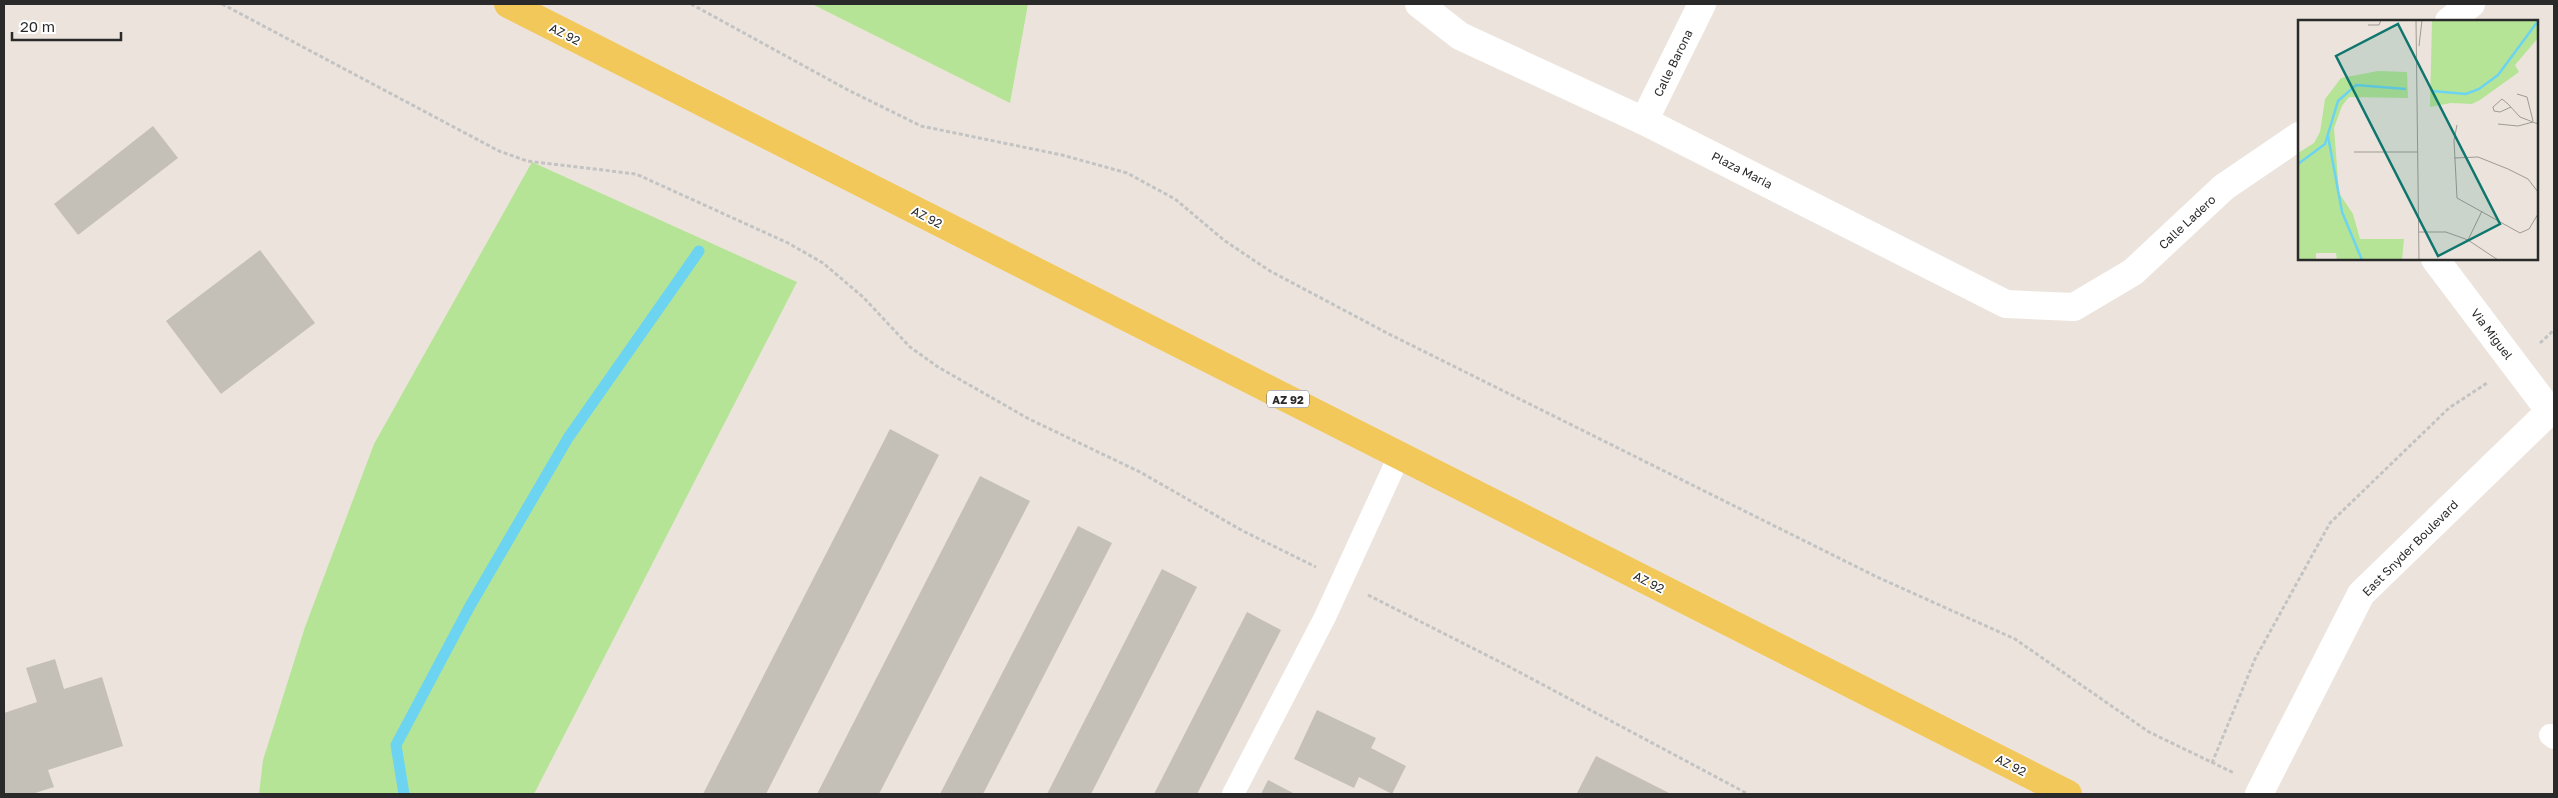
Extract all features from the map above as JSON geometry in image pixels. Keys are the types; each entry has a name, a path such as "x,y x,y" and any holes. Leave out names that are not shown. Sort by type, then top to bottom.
{"main road":[{"name":"AZ 92","path":"508,4 2068,794"}],"street":[{"name":"Plaza Maria","path":"1419,4 1460,36 1644,121 2006,304 2074,307"},
{"name":"Calle Barona","path":"1644,121 1702,4"},
{"path":"2450,20 2471,4"},
{"name":"Calle Ladero","path":"2074,307 2133,272 2224,187 2298,137"},
{"name":"Via Miguel","path":"2435,260 2552,409"},
{"name":"East Snyder Boulevard","path":"2261,790 2361,594 2552,409"}],"lane":[{"path":"1234,794 1325,617 1399,456"}],"path":[{"path":"222,4 498,151 527,161 636,174 788,243 822,263 863,297 910,347 938,367 1030,419 1140,472 1243,531 1504,664 1748,794"},
{"path":"691,4 848,90 921,126 1062,155 1127,173 1175,199 1225,241 1270,270 1387,333 1868,572 2015,639 2149,732 2212,762 2261,790"},
{"path":"2212,762 2255,659 2330,524 2449,408 2515,364 2554,330"}],"green space":[{"path":"812,4 1028,4 1010,103"},
{"path":"532,162 797,282 534,794 259,794 263,760 305,627 374,444"}],"building":[{"path":"153,126 178,158 78,235 54,204"},
{"path":"260,250 315,323 221,394 166,321"},
{"path":"890,429 939,455 766,794 703,794"},
{"path":"980,476 1030,501 879,794 817,794"},
{"path":"1078,526 1112,543 983,794 940,794"},
{"path":"1162,569 1197,587 1091,794 1047,794"},
{"path":"1247,612 1281,630 1197,794 1154,794"},
{"path":"55,659 64,689 102,677 123,746 48,770 54,787 32,794 4,794 4,713 37,702 26,668"},
{"path":"1317,710 1376,738 1371,748 1406,766 1392,794 1359,777 1354,788 1294,759"},
{"path":"1596,756 1671,794 1577,793"},
{"path":"1268,780 1295,794 1261,794"}],"waterway":[{"path":"404,794 396,745 470,606 568,438 699,251"}]}
